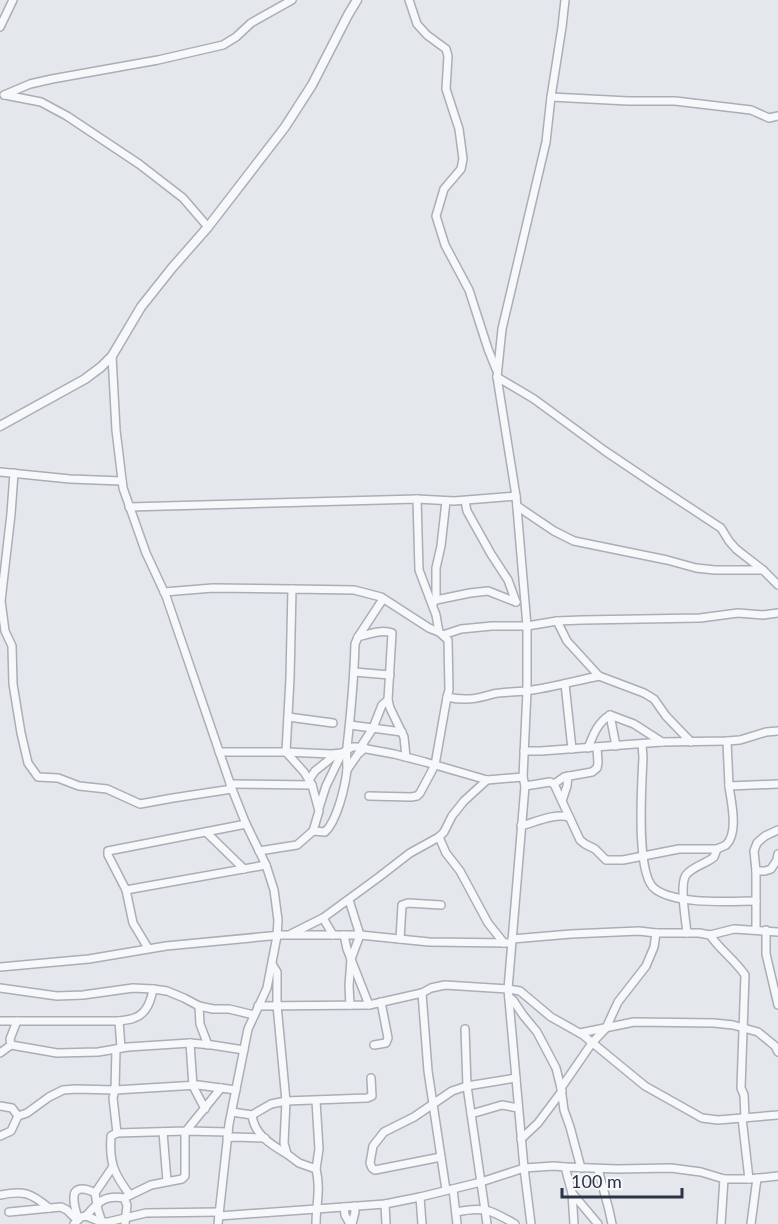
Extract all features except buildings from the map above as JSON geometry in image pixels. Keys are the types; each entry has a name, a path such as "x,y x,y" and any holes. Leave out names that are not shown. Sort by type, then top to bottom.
{"street":[{"path":"0,27 13,0"},
{"path":"2,95 30,84 52,79 158,60 224,45 251,23 292,0"},
{"path":"0,426 85,379 112,356 141,307 208,227 285,128 312,85 357,0"},
{"path":"409,0 417,24 446,49 448,56 446,89 459,129 463,159 461,169 444,189 436,216 445,245 469,290 497,374 517,506 527,626 523,777 525,786 509,942 508,993 531,1224"},
{"path":"497,374 502,329 546,142 565,0"},
{"path":"2,95 41,102 67,116 140,164 183,198 208,227"},
{"path":"551,97 675,101 751,110 768,118 778,116"},
{"path":"112,356 116,430 122,481 129,507 164,592 231,787 266,865 274,890 278,920 267,988 249,1029 227,1135 219,1217"},
{"path":"497,374 622,463 722,528 736,549 778,585"},
{"path":"0,472 70,479 122,481"},
{"path":"14,473 1,601 5,631 12,646 13,684 21,733 28,763 38,777 61,779 79,786 107,789 141,804 231,787 310,782"},
{"path":"129,507 417,499 465,501 516,496"},
{"path":"417,499 418,564 434,602"},
{"path":"441,634 434,602 436,568 446,501"},
{"path":"465,501 467,511 508,580 516,602"},
{"path":"517,506 574,541 696,568 763,570"},
{"path":"164,592 213,588 354,590 383,599 448,640 447,697 435,765 417,796 369,796"},
{"path":"292,589 286,752 310,782 319,811"},
{"path":"434,602 488,591 524,606"},
{"path":"259,851 297,845 313,831 326,786 342,752 350,725 355,644 383,599"},
{"path":"441,634 461,629 527,626 557,621 700,618 738,612 763,615 778,613"},
{"path":"557,621 567,641 599,676 654,699 666,716 692,742"},
{"path":"358,637 383,631 392,633 388,700 404,736 406,757"},
{"path":"354,672 390,675"},
{"path":"447,697 474,699 599,676"},
{"path":"565,684 572,749"},
{"path":"313,831 326,832 330,828 340,801 347,770 363,748 382,705 388,700"},
{"path":"610,715 634,724 662,742"},
{"path":"588,748 597,729 610,715"},
{"path":"610,715 616,746"},
{"path":"288,717 333,723"},
{"path":"350,725 402,732"},
{"path":"524,751 662,742 740,740 778,731"},
{"path":"525,786 550,782 554,784 580,840 595,849 606,860 623,860 679,849 717,849 725,846 731,837 733,825 727,741"},
{"path":"642,745 644,757 641,819 644,856 648,879 653,888 668,896 683,899 756,901"},
{"path":"310,782 315,771 352,747 406,757 487,780 523,777"},
{"path":"554,784 568,776 592,772 597,768 597,747"},
{"path":"219,752 342,752"},
{"path":"342,752 347,770"},
{"path":"562,801 568,776"},
{"path":"289,935 323,918 410,853 440,837 464,801 487,780"},
{"path":"729,786 778,786"},
{"path":"522,826 553,817 569,817"},
{"path":"148,948 133,923 126,890 108,851 246,824"},
{"path":"756,930 754,851 757,843 777,830 778,840"},
{"path":"206,832 244,869"},
{"path":"440,837 446,853 460,871 488,923 509,942"},
{"path":"687,933 683,899 684,880 686,875 710,861 717,849"},
{"path":"756,871 771,869 778,854"},
{"path":"126,890 266,865"},
{"path":"349,900 360,936 351,959 350,1005"},
{"path":"400,939 402,905 408,903 441,905"},
{"path":"323,918 333,935"},
{"path":"0,967 89,959 148,948 289,935 344,935 429,942 509,942 639,931 710,935 734,928 778,932"},
{"path":"766,930 766,954 778,1005"},
{"path":"521,1139 538,1123 592,1043 606,1028 618,1002 646,966 654,947 656,933"},
{"path":"344,935 347,950 369,1005"},
{"path":"710,935 745,975 741,1088 746,1107 743,1118 753,1178 751,1224"},
{"path":"272,964 276,972 286,1101 284,1143 288,1154"},
{"path":"258,1006 369,1005 422,993 445,985 508,993 520,991 551,1017 580,1033 645,1086 702,1118 718,1120 778,1115"},
{"path":"0,988 57,996 133,988 153,989 167,991 199,1006 229,1009 254,1015"},
{"path":"0,1021 119,1021 135,1018 146,1010 152,1000 153,989"},
{"path":"422,993 428,1071 441,1157 456,1212 457,1224"},
{"path":"508,993 537,1032 556,1068 564,1110 581,1168"},
{"path":"374,1045 386,1043 388,1038 381,1002"},
{"path":"199,1006 200,1024 208,1045"},
{"path":"11,1045 10,1040 17,1021"},
{"path":"117,1133 113,1098 119,1048 119,1021"},
{"path":"580,1033 634,1023 714,1023 758,1032 775,1046 778,1052"},
{"path":"465,1029 467,1086 487,1224"},
{"path":"0,1053 11,1045 57,1053 190,1044 244,1050"},
{"path":"190,1044 193,1086 205,1109"},
{"path":"232,1112 252,1114 271,1104 286,1101 367,1098 372,1096 371,1078"},
{"path":"441,1157 375,1170 370,1163 374,1146 384,1132 414,1117 452,1091 467,1086 516,1078"},
{"path":"0,1136 11,1131 18,1116 27,1113 63,1090 193,1086 236,1090"},
{"path":"79,1220 107,1197 127,1197 151,1185 182,1179 185,1176 186,1131 221,1088"},
{"path":"316,1101 319,1149 316,1169 319,1194 316,1224"},
{"path":"471,1114 502,1105 518,1108"},
{"path":"0,1106 12,1108 18,1116"},
{"path":"252,1114 257,1130 269,1143 299,1163 316,1169"},
{"path":"126,1221 127,1197 112,1168 111,1136 117,1133 186,1131 265,1138"},
{"path":"163,1132 167,1181"},
{"path":"9,1212 61,1207 79,1220 102,1223 126,1221 154,1213 219,1217 344,1207 420,1197 481,1182 524,1168 554,1166 671,1168 701,1172 724,1179 778,1176"},
{"path":"565,1167 572,1193 574,1222"},
{"path":"102,1223 95,1193 112,1168"},
{"path":"598,1168 612,1224"},
{"path":"721,1224 724,1179"},
{"path":"61,1207 79,1189 88,1189 95,1193"},
{"path":"0,1195 25,1192 36,1197 49,1208"},
{"path":"572,1193 598,1224"},
{"path":"73,1196 79,1220"},
{"path":"420,1197 422,1224"},
{"path":"386,1203 386,1224"},
{"path":"351,1224 355,1212 354,1206"},
{"path":"344,1207 345,1215 351,1224"},
{"path":"574,1222 584,1207"},
{"path":"456,1212 484,1208 515,1224"}]}
